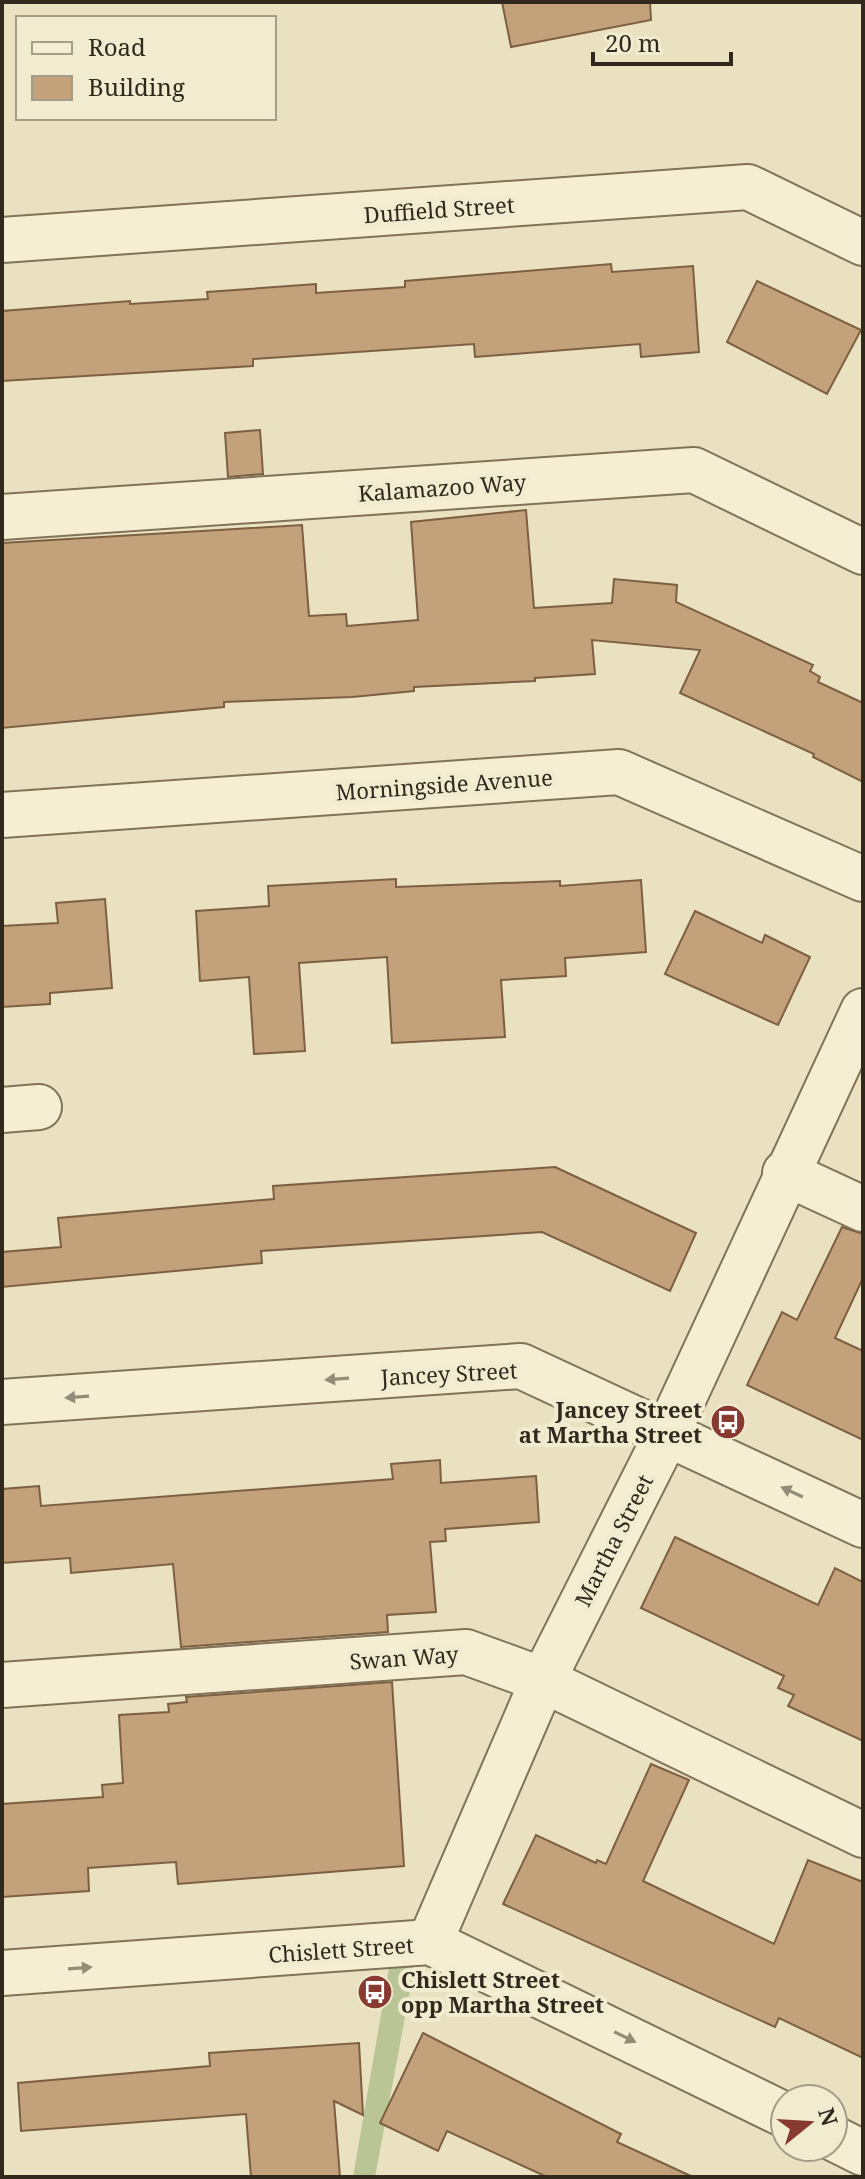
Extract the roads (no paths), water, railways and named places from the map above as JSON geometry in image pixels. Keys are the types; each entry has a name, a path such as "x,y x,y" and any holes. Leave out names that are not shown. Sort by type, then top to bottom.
{"street":[{"name":"Duffield Street","path":"2,240 748,187 863,243"},
{"name":"Kalamazoo Way","path":"2,517 694,470 863,552"},
{"name":"Morningside Avenue","path":"2,815 619,772 863,879"},
{"name":"Martha Street","path":"430,1942 543,1680 667,1434 785,1173 863,1011"},
{"path":"785,1173 863,1209"},
{"name":"Jancey Street","path":"2,1402 521,1366 863,1525"},
{"name":"Swan Way","path":"2,1685 466,1652 543,1680 863,1835"},
{"name":"Chislett Street","path":"2,1973 430,1942 769,2107"}],"place":[{"name":"Jancey Street at Martha Street","path":"728,1422"},
{"name":"Chislett Street opp Martha Street","path":"375,1992"}]}
